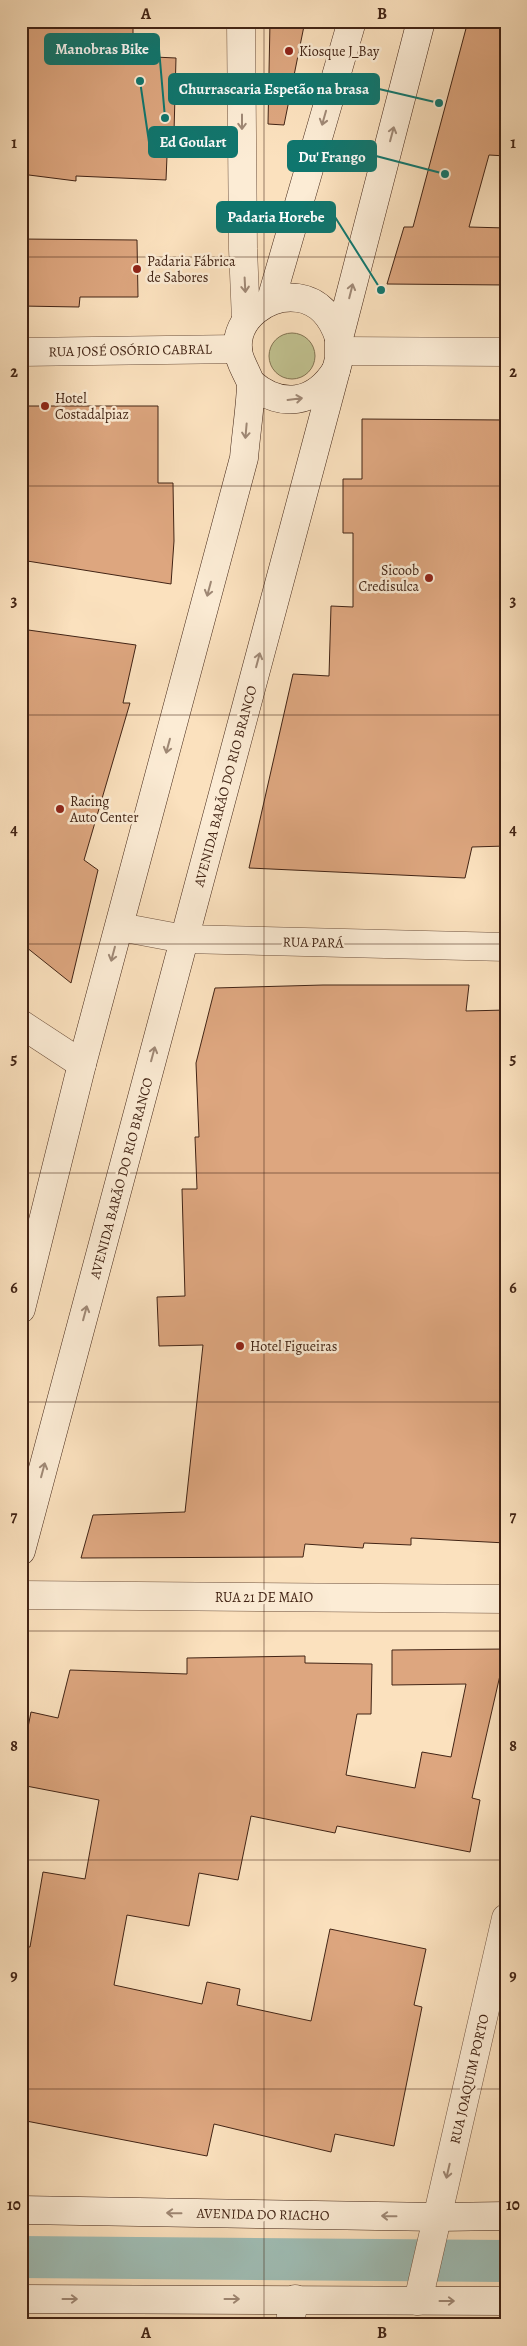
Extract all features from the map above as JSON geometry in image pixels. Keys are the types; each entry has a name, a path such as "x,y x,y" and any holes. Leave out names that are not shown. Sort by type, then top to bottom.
{"main road":[{"path":"241,21 243,248 246,320"},
{"path":"271,300 352,21"},
{"name":"AVENIDA BARÃO DO RIO BRANCO","path":"21,1551 339,352 421,21"},
{"path":"285,297 300,298 326,312 335,324 339,352 321,389 310,396 298,399 272,397 251,383 241,366 238,349 240,333 246,320 257,308 271,300 285,297"},
{"name":"RUA JOSÉ OSÓRIO CABRAL","path":"21,352 238,349"},
{"path":"339,352 506,352"},
{"path":"21,1309 82,1064 244,458 251,383"},
{"name":"RUA PARÁ","path":"120,927 184,939 506,947"},
{"path":"21,1024 82,1064"},
{"name":"RUA 21 DE MAIO","path":"21,1595 506,1599"},
{"name":"RUA JOAQUIM PORTO","path":"420,2292 506,1918"},
{"name":"AVENIDA DO RIACHO","path":"21,2210 435,2228 506,2216"},
{"path":"21,2299 292,2312 420,2292 506,2301"}],"green space":[{"path":"292,333 305,337 311,343 315,356 311,369 305,375 292,379 279,375 273,369 269,356 273,343 279,337"}],"building":[{"path":"21,21 133,21 133,56 176,58 174,132 168,132 166,180 76,176 76,181 21,174"},
{"path":"270,21 305,21 284,125 268,124"},
{"path":"468,21 506,21 506,156 489,155 469,227 506,228 506,285 387,284 404,227 413,227"},
{"path":"21,239 137,240 138,297 80,297 79,307 21,306"},
{"path":"21,406 158,406 158,483 173,483 174,541 171,584 21,560"},
{"path":"362,419 506,420 506,846 472,847 465,878 249,868 293,674 329,676 331,606 353,607 353,533 343,533 343,479 362,479"},
{"path":"21,629 136,645 123,703 130,703 84,860 98,870 71,983 21,943"},
{"path":"323,985 469,985 466,1011 506,1010 506,1543 411,1538 411,1545 364,1543 363,1548 305,1544 303,1557 81,1558 93,1515 185,1512 203,1345 159,1346 157,1297 185,1296 182,1189 197,1189 195,1137 199,1137 196,1063 215,988"},
{"path":"506,1649 472,1798 480,1800 470,1852 337,1826 335,1833 251,1816 238,1880 199,1873 189,1926 127,1915 114,1985 202,2004 207,1982 240,1989 237,2005 311,2021 330,1929 426,1949 414,2005 422,2007 394,2146 335,2134 331,2152 214,2124 207,2156 21,2120 21,1946 30,1947 43,1872 85,1879 99,1800 21,1785 21,1763 31,1712 58,1718 70,1670 187,1674 187,1658 305,1656 305,1663 372,1664 371,1714 357,1714 346,1775 415,1788 422,1752 451,1757 466,1684 392,1685 392,1650"}],"waterway":[{"path":"21,2257 506,2261"}],"place":[{"name":"Kiosque J_Bay","path":"289,51"},
{"name":"Ed Goulart","path":"140,81"},
{"name":"Churrascaria Espetão na brasa","path":"439,103"},
{"name":"Manobras Bike","path":"165,118"},
{"name":"Du' Frango","path":"445,174"},
{"name":"Padaria Fábrica de Sabores","path":"137,269"},
{"name":"Padaria Horebe","path":"381,290"},
{"name":"Hotel Costadalpiaz","path":"45,406"},
{"name":"Sicoob Credisulca","path":"429,578"},
{"name":"Racing Auto Center","path":"60,809"},
{"name":"Hotel Figueiras","path":"240,1346"}]}
